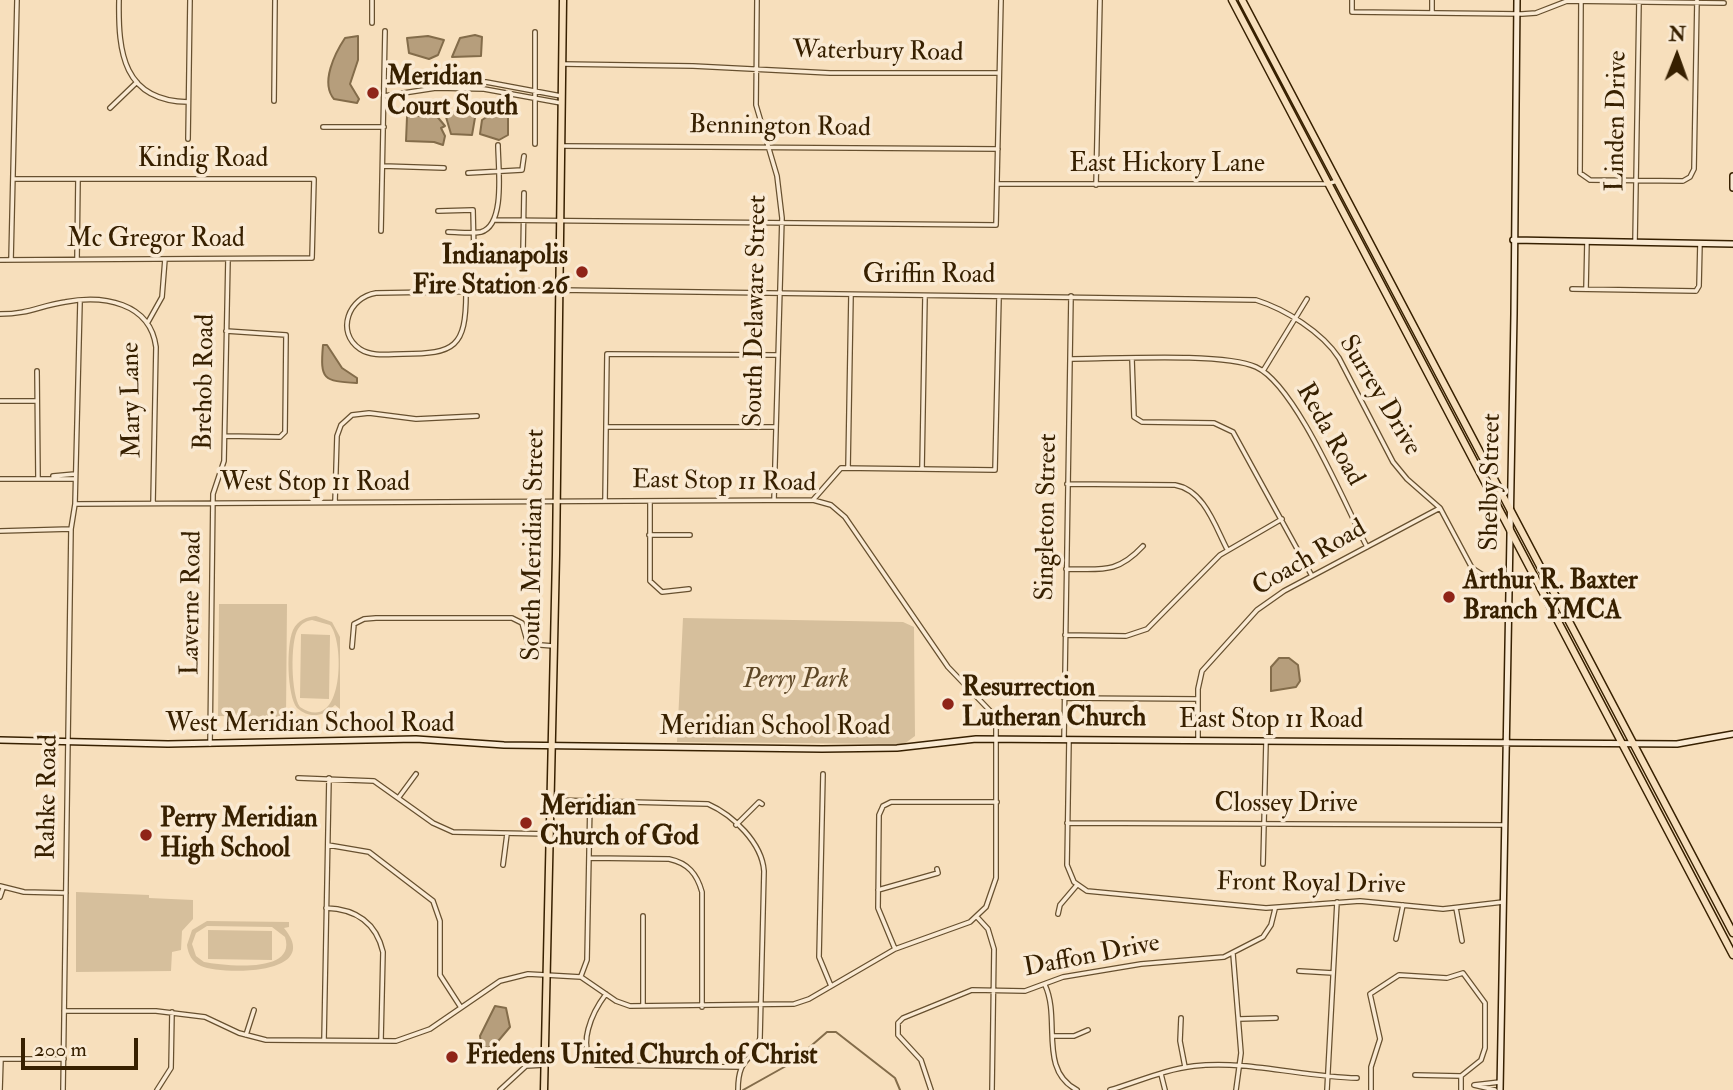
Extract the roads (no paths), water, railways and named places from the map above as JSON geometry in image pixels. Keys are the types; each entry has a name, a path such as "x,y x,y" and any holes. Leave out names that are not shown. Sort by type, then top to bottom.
{"main road":[{"name":"South Meridian Street","path":"544,1090 563,0"},
{"path":"1232,0 1733,954"},
{"path":"1242,0 1733,933"},
{"name":"Shelby Street","path":"1497,1090 1500,1082 1508,741 1517,0"},
{"path":"1733,176 1733,188"},
{"path":"1513,240 1733,244"},
{"name":"East Stop 11 Road","path":"999,739 1633,744 1693,742 1733,734"},
{"name":"West Meridian School Road","path":"69,740 210,744 409,739 551,745"},
{"name":"Meridian School Road","path":"551,745 882,749 999,739"},
{"path":"0,740 69,740"}],"street":[{"path":"11,260 16,0"},
{"path":"119,0 120,50 126,66 137,82 156,96 188,102"},
{"path":"188,139 190,0"},
{"path":"274,101 275,0"},
{"path":"372,0 372,23"},
{"name":"South Delaware Street","path":"757,0 756,109 779,185 782,223 776,355 774,500"},
{"path":"495,220 996,225 1001,0"},
{"path":"1096,185 1100,0"},
{"path":"1352,0 1352,12 1432,13 1534,13 1562,2 1581,1 1724,3"},
{"path":"1432,13 1433,0"},
{"path":"1581,1 1578,167 1582,175 1590,180 1683,181 1689,178 1694,169 1697,1"},
{"name":"Linden Drive","path":"1635,242 1639,1"},
{"path":"381,232 385,31"},
{"path":"535,32 535,144"},
{"name":"Waterbury Road","path":"562,64 756,68 830,73 999,73"},
{"path":"110,108 137,82"},
{"path":"384,82 486,82 561,99"},
{"path":"384,96 436,88 485,89 535,98 561,99"},
{"path":"323,127 384,127"},
{"path":"448,232 485,230 495,220 498,145"},
{"name":"Bennington Road","path":"561,146 998,149"},
{"path":"468,173 523,170 524,156"},
{"path":"383,166 444,168"},
{"name":"Kindig Road","path":"13,179 314,179 312,258"},
{"path":"77,259 78,179"},
{"name":"East Hickory Lane","path":"997,184 1327,184 1337,181"},
{"path":"523,253 524,193"},
{"path":"438,211 473,210 474,254"},
{"path":"1586,289 1587,241"},
{"path":"1573,289 1696,291 1699,286 1700,243"},
{"name":"Mc Gregor Road","path":"0,260 312,258"},
{"name":"Mary Lane","path":"153,503 156,347 148,322 163,292 165,259"},
{"name":"Brehob Road","path":"213,503 214,488 224,463 228,259"},
{"name":"Griffin Road","path":"466,293 466,323 462,335 451,347 436,354 376,355 363,351 354,343 347,330 348,316 356,302 371,294 559,290 1242,298 1266,304 1294,320"},
{"path":"848,468 851,295"},
{"path":"922,469 925,296"},
{"path":"813,500 841,468 995,470 999,296"},
{"name":"Singleton Street","path":"1071,296 1064,698 1067,867 1077,885"},
{"path":"1263,371 1307,299"},
{"path":"0,314 27,314 62,302 80,302 125,305 136,310 148,322"},
{"name":"Rahke Road","path":"63,1090 71,529 75,504 80,302"},
{"name":"Surrey Drive","path":"1294,320 1320,336 1334,350 1396,466 1440,508 1473,569 1486,577 1510,578"},
{"path":"225,436 283,436 286,392 286,335 226,331"},
{"path":"605,501 607,354 776,355"},
{"name":"Reda Road","path":"1070,359 1231,360 1263,371 1289,397 1367,547"},
{"path":"1132,359 1134,417 1142,422 1214,423 1231,429 1240,440 1312,576"},
{"path":"37,371 38,478"},
{"path":"0,401 37,401"},
{"path":"335,503 337,436 348,418 363,412 416,419 477,416"},
{"path":"606,427 775,427"},
{"path":"0,479 75,476"},
{"path":"1067,484 1175,485 1187,488 1201,501 1228,549"},
{"path":"650,500 649,576 653,587 662,592 689,589"},
{"name":"East Stop 11 Road","path":"555,501 813,500 831,505 844,516 948,667 992,710 998,722 999,739"},
{"name":"West Stop 11 Road","path":"75,504 555,501"},
{"name":"Laverne Road","path":"210,744 213,503"},
{"name":"Coach Road","path":"1198,740 1198,699 1202,671 1250,618 1270,600 1440,508"},
{"path":"1065,635 1126,636 1147,629 1228,549 1282,519"},
{"path":"0,531 71,529"},
{"path":"649,535 690,535"},
{"path":"1066,569 1114,569 1129,561 1143,546"},
{"path":"352,647 352,629 358,621 412,618 512,618 522,623 528,644 553,646"},
{"path":"1064,698 1198,699"},
{"path":"64,1011 172,1012 205,1017 246,1035 266,1040 381,1041 421,1035 500,981 516,975 581,977 624,1005 702,1007 794,1004 832,986 895,949 962,926 977,917 994,889 999,739"},
{"path":"1263,864 1266,740"},
{"path":"399,797 416,774"},
{"path":"823,774 819,957 832,986"},
{"path":"299,778 374,781 433,823 453,832 549,834"},
{"path":"324,1041 329,778"},
{"path":"550,800 708,804 736,825 760,853 764,871 759,1043 740,1067 738,1090"},
{"path":"581,977 587,960 590,801"},
{"path":"736,825 759,802 762,804"},
{"path":"895,949 880,917 879,815 883,806 891,802 997,802"},
{"name":"Clossey Drive","path":"1067,823 1505,825"},
{"path":"503,865 507,834"},
{"path":"328,845 369,852 433,901 440,921 440,975 461,1007"},
{"path":"589,858 680,862 696,874 702,892 702,1007"},
{"path":"878,890 938,873 937,869"},
{"path":"1058,914 1060,905 1077,885"},
{"name":"Front Royal Drive","path":"1077,885 1094,892 1275,908 1337,902 1456,908 1503,902"},
{"path":"0,897 2,887 24,892 66,893"},
{"path":"1327,1090 1337,902"},
{"path":"1396,939 1403,905"},
{"path":"326,908 353,912 370,924 379,937 383,952 381,1041"},
{"name":"Daffon Drive","path":"931,1090 921,1060 898,1035 899,1022 959,993 1025,991 1063,977 1141,964 1210,960 1233,954 1262,937 1270,925 1275,908"},
{"path":"1456,908 1462,942"},
{"path":"643,916 643,1006"},
{"path":"977,917 988,929 994,942 992,1090"},
{"path":"1233,954 1239,1019 1240,1067 1236,1090"},
{"path":"1299,971 1333,973"},
{"path":"1371,1090 1371,1067 1380,1038 1370,999 1374,988 1400,975 1447,978 1463,973 1485,1005 1485,1052 1478,1063 1461,1076 1415,1075"},
{"path":"1045,985 1054,1010 1055,1067 1074,1089"},
{"path":"607,994 594,1010 589,1022 588,1051 593,1063 600,1066 740,1067"},
{"path":"246,1035 254,1010"},
{"path":"160,1089 173,1058 172,1012"},
{"path":"1181,1018 1180,1041 1185,1068"},
{"path":"1239,1019 1276,1018"},
{"path":"1054,1036 1074,1036 1088,1030"},
{"path":"0,1090 0,1059 64,1059"},
{"path":"500,1090 526,1066 545,1065"},
{"path":"1110,1090 1185,1068 1240,1067 1357,1079"},
{"path":"1161,1074 1166,1090"},
{"path":"1461,1076 1461,1088 1500,1082"},
{"path":"1474,1085 1497,1090"}],"waterway":[{"path":"743,1090 786,1066 793,1055 804,1052 827,1032 836,1032 895,1078 900,1090"}],"place":[{"name":"Meridian Court South","path":"373,93"},
{"name":"Indianapolis Fire Station 26","path":"582,272"},
{"name":"Arthur R. Baxter Branch YMCA","path":"1449,597"},
{"name":"Resurrection Lutheran Church","path":"948,704"},
{"name":"Meridian Church of God","path":"526,823"},
{"name":"Perry Meridian High School","path":"146,835"},
{"name":"Friedens United Church of Christ","path":"452,1057"}],"park label":[{"name":"Perry Park","path":"796,681"}]}
